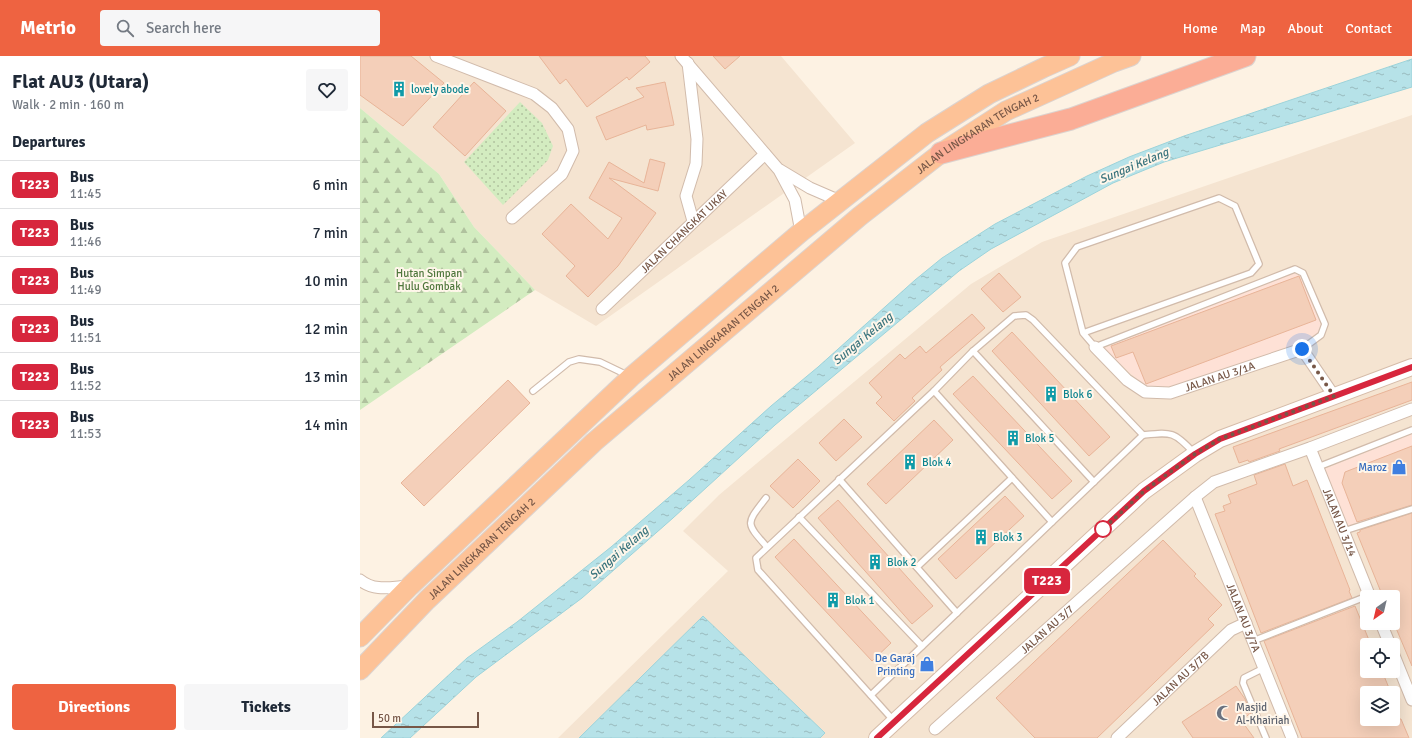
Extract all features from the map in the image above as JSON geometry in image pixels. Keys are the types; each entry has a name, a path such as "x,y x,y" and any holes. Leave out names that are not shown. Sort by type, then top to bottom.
{"highway":[{"name":"JALAN LINGKARAN TENGAH 2","path":"360,637 410,586 631,377 801,232 927,133 989,94 1070,56"},
{"name":"JALAN LINGKARAN TENGAH 2","path":"360,670 428,600 594,442 860,216 941,154 1006,111 1114,62 1131,56"},
{"path":"941,154 1071,119 1245,56"}],"main road":[{"path":"877,738 1144,491 1195,454 1220,439 1412,367"}],"street":[{"path":"436,56 534,94 552,108 568,129 574,151 562,174 512,218"},
{"path":"684,59 780,170 810,188 840,201"},
{"path":"684,59 697,139 696,164 686,196 693,221"},
{"name":"JALAN CHANGKAT UKAY","path":"602,308 765,154"},
{"path":"780,170 795,200 801,232"},
{"name":"JALAN AU 3/1A","path":"1095,347 1127,380 1146,392 1170,392 1302,349"},
{"path":"1302,349 1334,396"},
{"name":"JALAN AU 3/7","path":"935,729 1195,497 1214,482 1310,448 1412,409"},
{"name":"JALAN AU 3/14","path":"1310,448 1368,590"},
{"name":"JALAN AU 3/7A","path":"1195,497 1292,738"},
{"path":"360,580 365,584 377,588 410,586"},
{"name":"JALAN AU 3/7B","path":"1117,738 1231,630 1246,623"},
{"path":"1400,670 1412,700"}],"lane":[{"path":"1083,333 1250,273 1259,264 1235,206 1219,198 1077,247 1065,263 1083,333 1095,347 1295,269 1303,274 1325,324 1321,335 1302,349"},
{"path":"894,722 758,570 756,558 974,351 1014,316 1026,315 1033,320 1143,435"},
{"path":"974,351 1094,482"},
{"path":"533,391 569,362 579,359 600,362 631,377"},
{"path":"934,390 1052,522"},
{"path":"1318,467 1412,430"},
{"path":"871,695 1143,435 1167,433 1181,439 1195,454"},
{"path":"917,567 1012,478"},
{"path":"839,479 957,613"},
{"path":"766,498 750,521 752,529 767,547"},
{"path":"1344,531 1412,509"},
{"path":"799,517 922,646"},
{"path":"1253,641 1360,600"},
{"path":"1264,668 1244,678 1243,683 1266,738"}],"shaded area":[{"path":"360,56 781,56 855,143 596,326 535,290 474,227 439,174 360,108"},
{"path":"1412,115 1412,738 558,738 728,571 683,531 719,495 971,284 1042,242"},
{"path":"1293,273 1301,276 1321,323 1319,333 1294,347 1167,388 1147,387 1104,348"},
{"path":"1412,434 1412,505 1348,526 1324,469"}],"green space":[{"path":"520,102 542,123 553,146 548,160 503,205 464,162"},
{"name":"Hutan Simpan Hulu Gombak","path":"360,108 439,174 474,227 535,290 360,410"}],"water":[{"name":"Sungai Kelang","path":"1412,59 1412,87 1164,162 1113,183 991,249 959,271 775,425 582,598 476,677 410,738 381,738 467,658 517,622 611,547 942,258 995,224 1087,176 1129,157 1184,136"},
{"path":"703,616 825,733 820,738 579,738"}],"building":[{"name":"lovely abode","path":"360,56 411,56 444,83 403,126 360,95"},
{"path":"539,56 645,56 650,62 629,80 627,77 587,107 566,79 560,84"},
{"path":"713,56 740,56 725,69"},
{"path":"474,82 506,111 465,156 433,127"},
{"path":"665,82 674,125 647,130 646,125 606,140 596,117 644,97 636,88"},
{"path":"650,159 665,163 658,191 609,178 656,213 618,266 588,297 566,276 575,266 542,234 571,204 608,239 622,218 589,198 609,162 644,183"},
{"path":"999,273 1021,297 1003,312 981,289"},
{"path":"1299,276 1316,320 1146,384 1133,352 1116,358 1111,346"},
{"path":"972,314 985,328 940,367 942,370 912,398 915,401 894,421 876,403 882,397 869,383 900,354 905,359 920,346 926,353"},
{"name":"Blok 6","path":"1012,332 1110,437 1089,456 992,351"},
{"name":"Blok 5","path":"973,376 1072,481 1052,499 953,394"},
{"path":"508,380 530,403 424,506 401,483"},
{"path":"1412,382 1412,400 1279,449 1280,451 1249,462 1248,460 1239,463 1233,447"},
{"path":"844,419 862,437 836,461 819,443"},
{"name":"Blok 4","path":"934,420 953,440 886,504 867,484"},
{"path":"1412,446 1412,505 1357,522 1342,483 1345,472"},
{"path":"798,459 820,481 793,508 770,486"},
{"path":"1285,464 1293,486 1307,480 1352,598 1261,633 1215,514 1225,511 1223,506 1231,503 1228,495 1257,484 1254,475"},
{"name":"Blok 3","path":"1005,496 1024,516 956,579 938,559"},
{"name":"Blok 2","path":"838,500 933,606 912,624 818,518"},
{"path":"1412,513 1412,666 1397,630 1400,630 1400,590 1380,590 1357,533 1360,532 1360,530"},
{"name":"Blok 1","path":"794,539 891,643 872,661 775,557"},
{"path":"1163,540 1196,574 1194,576 1222,605 1208,619 1214,625 1097,738 1035,738 996,698"},
{"path":"1355,606 1360,618 1360,630 1365,630 1368,638 1360,638 1360,678 1385,678 1388,686 1360,686 1360,726 1400,726 1401,719 1409,738 1302,738 1264,641"},
{"name":"Masjid Al-Khairiah","path":"1236,686 1245,699 1251,713 1241,720 1254,738 1193,738 1182,722"}],"bus line":[{"name":"T223","path":"877,738 1144,491 1195,454 1220,439 1412,367"}],"place":[{"name":"lovely abode","path":"399,89"},
{"name":"Blok 6","path":"1051,394"},
{"name":"Blok 5","path":"1013,438"},
{"name":"Blok 4","path":"910,462"},
{"name":"Maroz","path":"1399,467"},
{"name":"Blok 3","path":"981,537"},
{"name":"Blok 2","path":"875,562"},
{"name":"Blok 1","path":"833,600"},
{"name":"De Garaj Printing","path":"927,664"},
{"name":"Masjid Al-Khairiah","path":"1224,713"}],"route":[{"path":"1103,529 1099,533 1144,491 1195,454 1220,439 1334,396 1302,349"}]}
